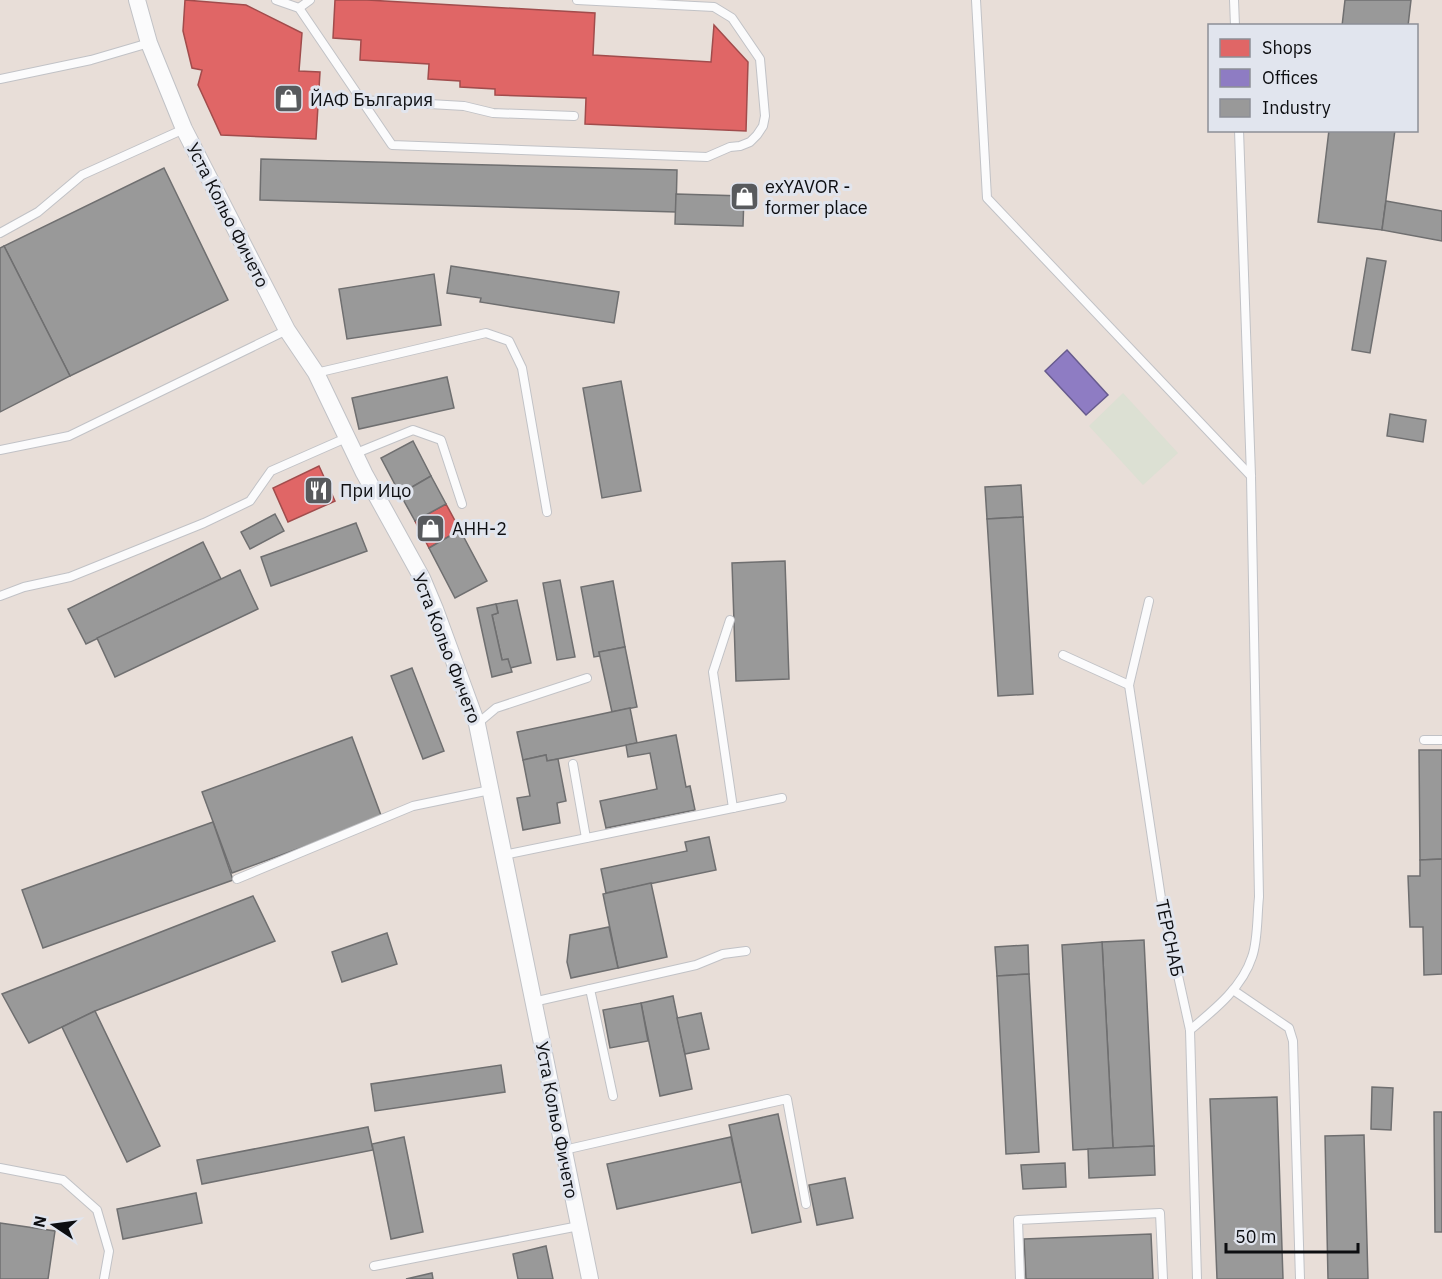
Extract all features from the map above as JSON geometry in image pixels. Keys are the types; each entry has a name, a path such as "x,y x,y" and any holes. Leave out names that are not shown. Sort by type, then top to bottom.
{"street":[{"name":"Уста Кольо Фичето","path":"137,0 149,43 184,129 287,330 316,373 354,454 422,578 477,724 590,1279"}],"lane":[{"path":"276,0 299,8 392,145 706,157 750,142 757,135 763,126 765,116 760,59 732,18 714,7 577,0"},
{"path":"299,8 310,0"},
{"path":"976,0 987,198 1251,477"},
{"path":"1234,0 1235,24"},
{"path":"0,79 91,60 149,43"},
{"path":"361,99 464,106 493,113 574,116"},
{"path":"0,233 38,212 82,175 184,129"},
{"path":"1190,1030 1214,1010 1244,975 1253,956 1259,897 1251,477 1239,132"},
{"path":"0,450 69,436 287,330"},
{"path":"316,373 486,333 509,341 522,368 547,512"},
{"path":"354,454 413,430 441,440 462,504"},
{"path":"0,596 24,587 69,577 204,523 250,501 271,471 346,438"},
{"name":"ТЕРСНАБ","path":"1149,601 1129,685 1161,898 1190,1030 1197,1279"},
{"path":"730,620 713,672 733,808"},
{"path":"1063,655 1129,685"},
{"path":"477,724 496,708 587,678"},
{"path":"1425,740 1442,740"},
{"path":"573,764 586,838"},
{"path":"237,879 413,806 490,790"},
{"path":"504,855 782,798"},
{"path":"533,1002 696,965 723,954 746,951"},
{"path":"590,989 613,1096"},
{"path":"1233,990 1289,1028 1293,1041 1300,1279"},
{"path":"564,1150 787,1099 806,1203"},
{"path":"0,1168 63,1179 97,1210 109,1251 104,1279"},
{"path":"1020,1279 1018,1221 1160,1213 1163,1279"},
{"path":"374,1266 579,1226"}],"shaded area":[{"path":"0,0 1442,0 1442,1279 0,1279"},
{"path":"1123,393 1178,453 1143,485 1089,426"}],"building: Shops":[{"path":"185,0 246,5 302,33 299,71 320,72 316,139 221,135 198,85 202,70 192,68 183,31"},
{"path":"335,0 595,13 593,55 711,62 714,25 748,62 746,131 585,124 586,98 495,95 495,89 460,87 460,81 428,79 429,64 360,60 361,40 333,38"},
{"path":"319,466 335,501 288,522 273,488"},
{"path":"446,504 460,530 429,548 415,521"}],"building: Offices":[{"path":"1067,350 1108,395 1086,415 1045,371"}],"building: Industry":[{"path":"1345,0 1411,0 1408,24 1342,24"},
{"path":"1329,132 1395,132 1382,230 1318,222"},
{"path":"261,159 677,170 676,212 260,200"},
{"path":"164,168 228,300 70,376 4,246"},
{"path":"676,194 744,196 743,226 675,224"},
{"path":"1386,201 1442,211 1442,241 1382,230"},
{"path":"4,246 70,376 0,412 0,248"},
{"path":"1367,258 1386,261 1370,353 1352,350"},
{"path":"451,266 619,292 614,323 480,302 481,298 447,293"},
{"path":"434,274 441,325 347,339 339,289"},
{"path":"447,377 454,408 359,429 352,398"},
{"path":"621,381 641,491 602,498 583,388"},
{"path":"1390,414 1426,420 1423,442 1387,436"},
{"path":"413,441 431,476 400,494 381,458"},
{"path":"431,476 446,504 415,521 400,494"},
{"path":"1021,485 1023,517 987,519 985,487"},
{"path":"275,514 284,531 250,549 241,532"},
{"path":"1023,517 1033,694 998,696 987,519"},
{"path":"356,523 367,551 271,586 261,557"},
{"path":"460,530 487,581 455,598 429,548"},
{"path":"203,542 221,579 86,644 68,609"},
{"path":"785,561 789,679 736,681 732,563"},
{"path":"240,570 258,609 115,677 97,638"},
{"path":"560,580 575,657 557,660 543,583"},
{"path":"613,581 625,647 599,652 600,656 594,657 581,587"},
{"path":"517,600 531,663 510,668 508,659 502,660 492,615 498,613 496,604"},
{"path":"496,604 498,613 492,615 502,660 508,659 512,672 492,677 477,608"},
{"path":"625,647 637,707 612,712 599,652"},
{"path":"412,668 444,751 423,759 391,676"},
{"path":"630,708 637,743 547,761 546,755 523,760 517,732"},
{"path":"676,735 686,787 690,786 695,810 606,828 600,801 657,789 650,753 628,757 626,745"},
{"path":"352,737 382,818 232,873 202,792"},
{"path":"1419,750 1442,750 1442,859 1420,860"},
{"path":"546,755 547,761 558,759 566,801 557,803 560,823 523,830 517,798 530,796 523,760"},
{"path":"213,822 233,880 43,948 22,890"},
{"path":"709,837 716,870 606,893 601,869 687,851 685,842"},
{"path":"1442,859 1442,974 1424,975 1423,927 1410,927 1408,876 1420,876 1420,860"},
{"path":"651,883 667,957 618,968 603,894"},
{"path":"253,896 275,941 95,1011 29,1043 2,994"},
{"path":"609,927 618,968 571,978 567,962 570,935"},
{"path":"387,933 397,964 342,982 332,952"},
{"path":"1144,940 1154,1146 1113,1148 1102,942"},
{"path":"1102,942 1113,1148 1073,1150 1062,945"},
{"path":"1028,945 1029,974 997,976 995,947"},
{"path":"1029,974 1039,1152 1006,1154 997,976"},
{"path":"673,996 692,1089 660,1096 641,1003"},
{"path":"641,1003 648,1041 610,1048 603,1010"},
{"path":"95,1011 160,1146 127,1162 62,1027"},
{"path":"701,1013 709,1049 685,1054 677,1018"},
{"path":"501,1065 505,1092 375,1111 371,1084"},
{"path":"1372,1087 1393,1088 1391,1130 1371,1129"},
{"path":"1277,1097 1283,1279 1217,1279 1210,1099"},
{"path":"1434,1112 1442,1112 1442,1232 1435,1232"},
{"path":"778,1114 801,1222 752,1233 729,1125"},
{"path":"368,1127 373,1150 202,1184 197,1160"},
{"path":"1364,1135 1368,1279 1328,1279 1325,1136"},
{"path":"404,1137 423,1232 391,1239 372,1144"},
{"path":"731,1137 741,1182 617,1209 607,1164"},
{"path":"1154,1146 1155,1175 1089,1178 1088,1149"},
{"path":"1065,1163 1066,1187 1023,1189 1021,1165"},
{"path":"845,1178 853,1218 817,1225 809,1185"},
{"path":"196,1193 202,1223 123,1239 117,1209"},
{"path":"0,1223 55,1231 48,1279 0,1279"},
{"path":"1151,1234 1153,1279 1026,1279 1024,1239"},
{"path":"546,1246 553,1279 518,1279 513,1254"},
{"path":"432,1273 433,1279 406,1279"}],"place":[{"name":"ЙАФ България","path":"289,99"},
{"name":"exYAVOR - former place","path":"744,196"},
{"name":"При Ицо","path":"319,490"},
{"name":"АНН-2","path":"431,528"}]}
